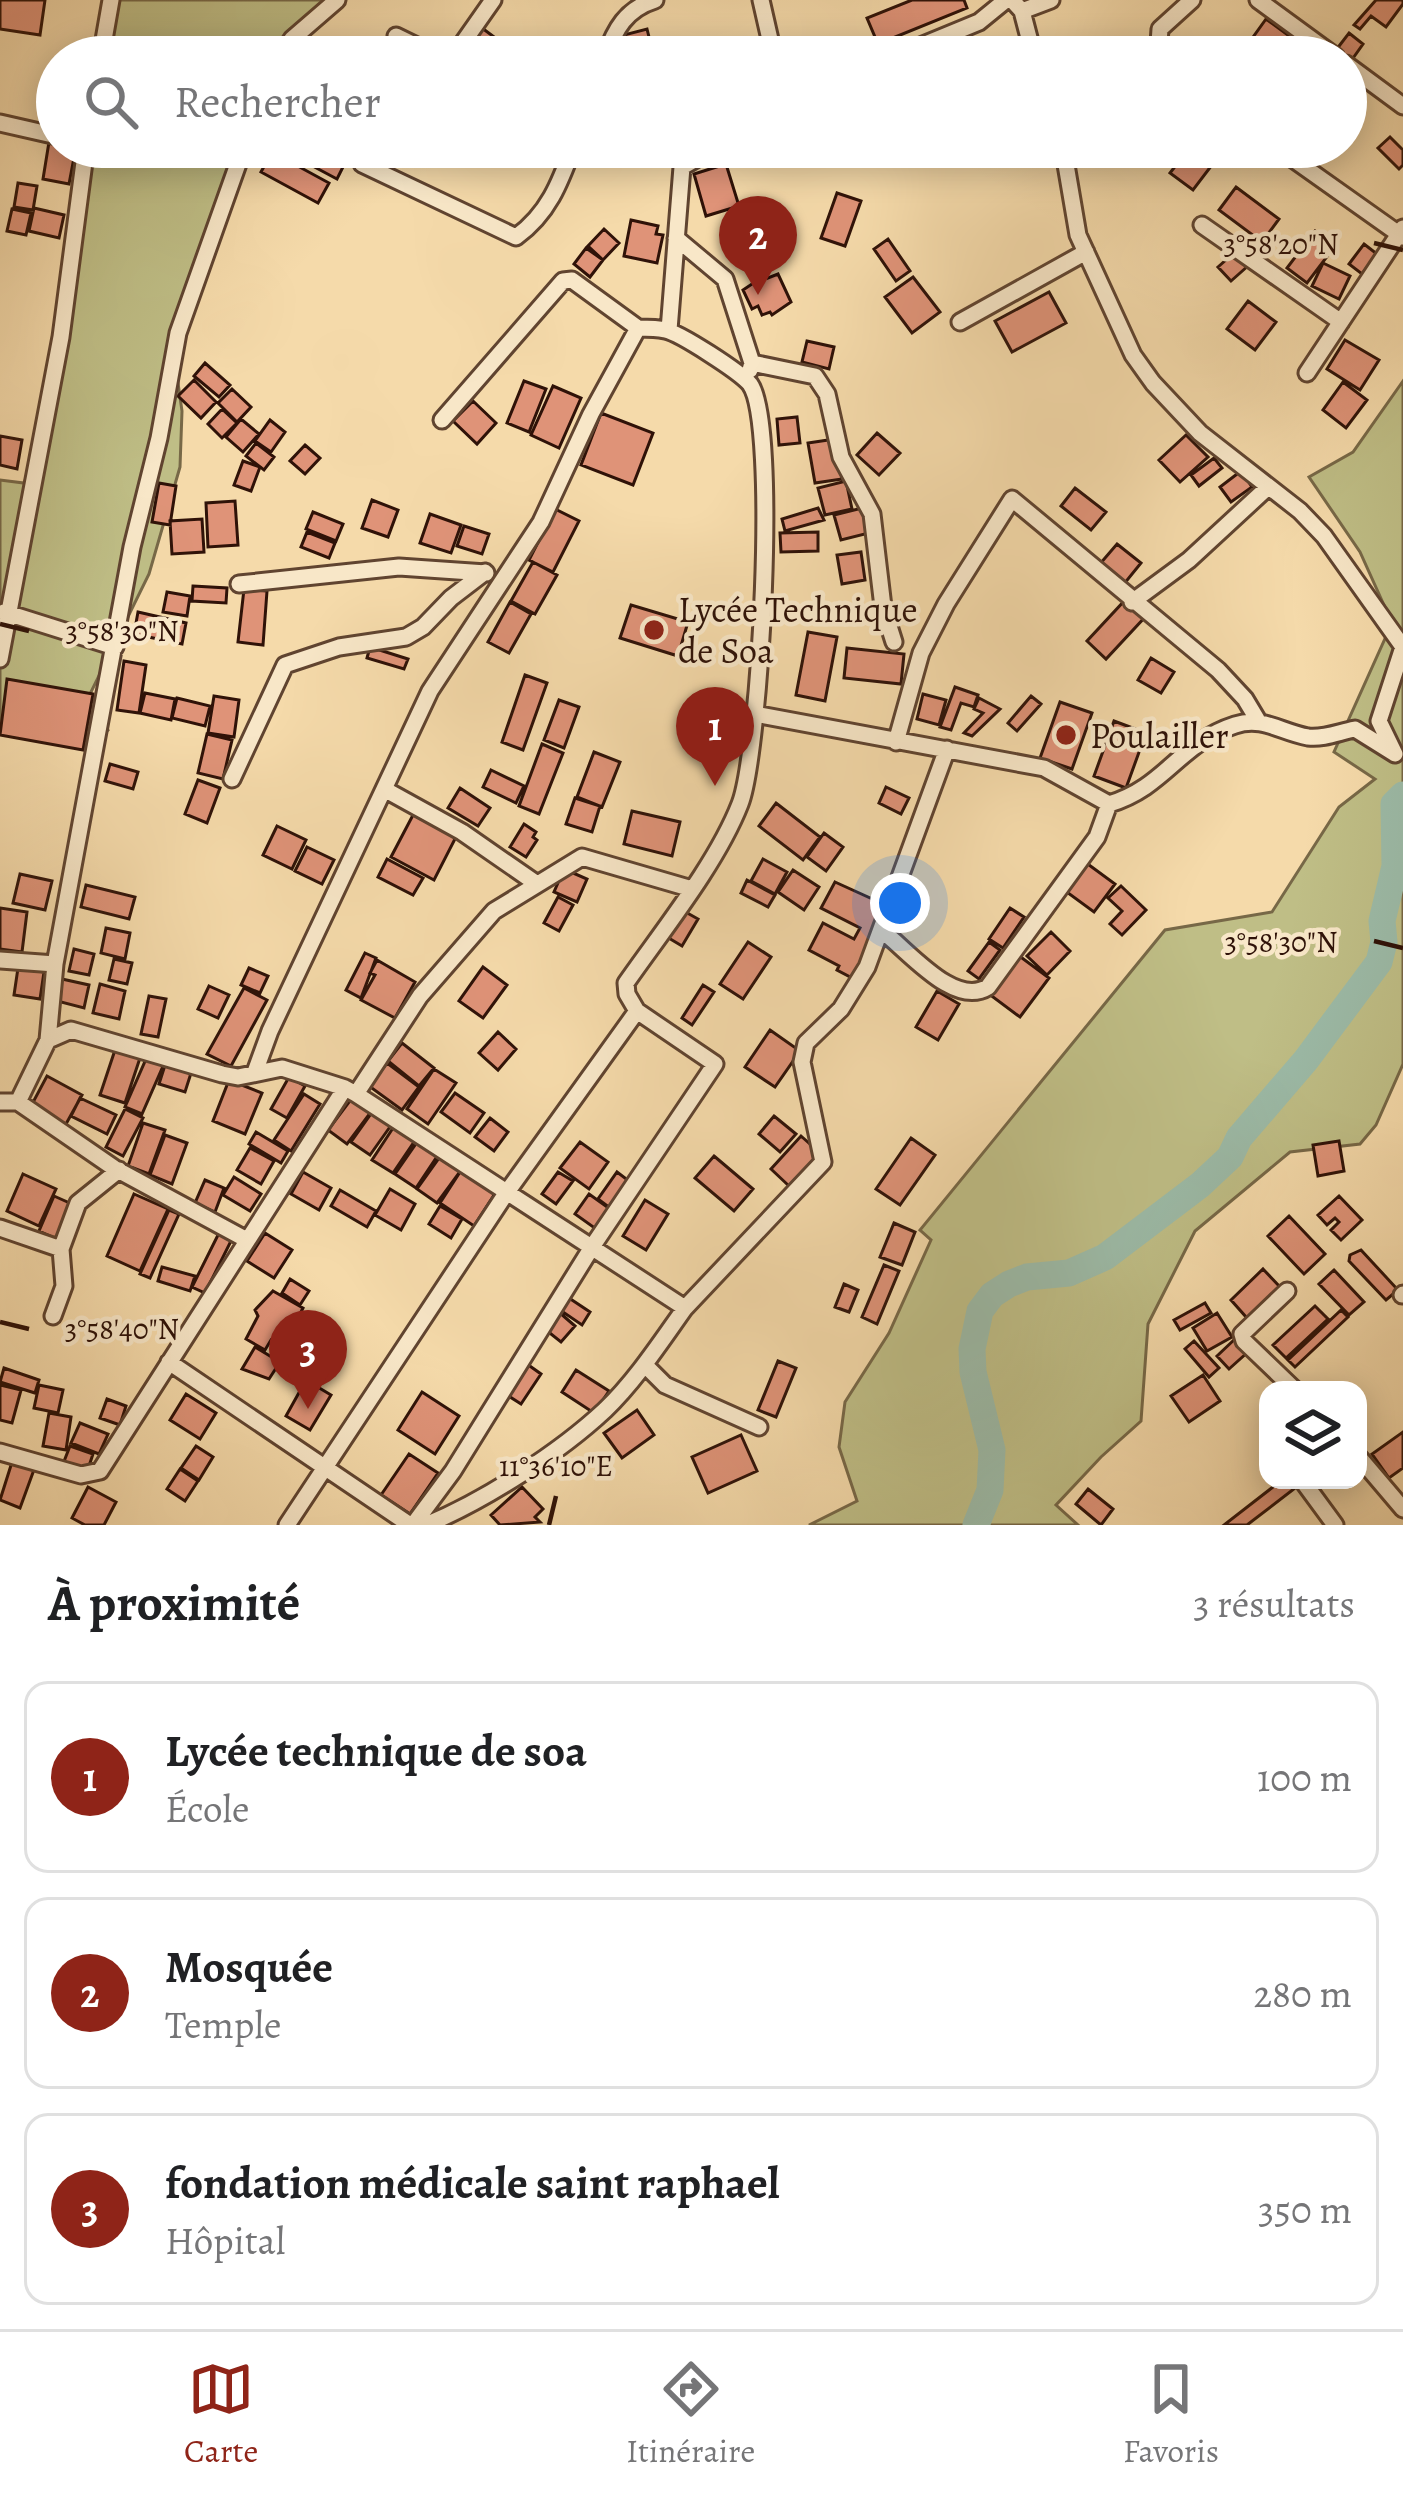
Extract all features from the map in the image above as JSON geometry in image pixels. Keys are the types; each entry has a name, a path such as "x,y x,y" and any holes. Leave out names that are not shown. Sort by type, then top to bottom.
{"street":[{"path":"105,36 111,0"},
{"path":"295,36 337,0"},
{"path":"468,36 493,0"},
{"path":"612,36 630,10 655,0"},
{"path":"761,0 769,36"},
{"path":"945,36 1013,4 1051,0"},
{"path":"1160,36 1160,29 1192,0"},
{"path":"1258,0 1307,36"},
{"path":"1013,4 1026,36"},
{"path":"1367,79 1403,106"},
{"path":"0,123 36,131"},
{"path":"0,658 4,612 61,337 83,168"},
{"path":"237,168 178,333 55,964 48,1040 9,1102 119,1170 247,1240"},
{"path":"370,168 517,237 537,222 565,168"},
{"path":"669,330 682,168"},
{"path":"896,742 921,652 1012,499 1218,670 1257,719 1312,738 1354,729 1395,754 1379,721 1403,647 1324,536 1200,433 1133,356 1078,236 1067,168"},
{"path":"1307,168 1402,233 1307,373"},
{"path":"1202,225 1341,322"},
{"path":"676,238 724,279 752,363 746,380"},
{"path":"959,322 1086,252"},
{"path":"169,1362 411,1525 453,1472 592,1246 715,1063 637,1010 626,983 692,889 739,807 755,714 767,502 756,398 746,380 669,330 638,328 572,280 563,280 442,420"},
{"path":"255,1072 275,1019 430,691 541,522 591,413 638,328"},
{"path":"752,363 815,376 827,394 841,457 872,514 883,607 893,641"},
{"path":"1132,602 1190,560 1267,488"},
{"path":"239,584 399,567 507,574"},
{"path":"232,779 285,665 339,646 406,637 485,572"},
{"path":"4,612 115,647"},
{"path":"755,714 1045,768 1109,804 1135,796 1159,780 1195,743 1257,719"},
{"path":"426,1525 546,1455 607,1408 685,1308 823,1162 802,1062 806,1043 850,999 881,930 946,749"},
{"path":"384,789 462,832 537,884"},
{"path":"881,930 947,986 979,993 1097,837 1109,804"},
{"path":"0,1452 81,1475 100,1471 247,1240 351,1091 421,996 502,904 582,856 692,889"},
{"path":"0,960 55,964"},
{"path":"287,1525 507,1192 637,1010"},
{"path":"48,1040 71,1030 222,1074 238,1077 281,1068 351,1091 685,1308"},
{"path":"53,1316 64,1286 61,1249 78,1203 119,1170"},
{"path":"0,1228 61,1249"},
{"path":"1286,1381 1242,1334 1287,1291"},
{"path":"645,1365 665,1385 759,1427"},
{"path":"1367,1467 1403,1509"},
{"path":"1309,1489 1335,1525"}],"shaded area":[{"path":"110,0 335,0 338,10 303,36 104,36"},
{"path":"82,168 241,168 174,355 182,411 180,467 149,574 90,694 108,730 97,739 0,731 0,480 24,483 44,433"},
{"path":"1403,381 1403,1064 1376,1125 1360,1144 1290,1152 1195,1231 1148,1324 1141,1421 1056,1505 1078,1525 809,1525 857,1501 839,1447 845,1402 889,1333 931,1240 920,1230 1165,930 1272,912 1339,807 1375,779 1334,752 1392,623 1360,552 1309,477 1353,452"}],"building":[{"path":"0,0 45,0 40,35 0,29"},
{"path":"912,0 964,0 967,8 898,36 875,36 867,18"},
{"path":"1376,0 1403,0 1403,4 1386,27 1371,16 1360,29 1354,25"},
{"path":"1266,19 1289,36 1254,36"},
{"path":"647,29 649,36 620,36"},
{"path":"1390,137 1403,150 1399,169 1378,148"},
{"path":"45,168 72,168 69,184 43,179"},
{"path":"263,168 301,168 329,183 318,203 261,172"},
{"path":"316,168 342,168 337,179"},
{"path":"727,168 739,206 706,216 694,174"},
{"path":"1174,168 1210,168 1193,190 1170,173"},
{"path":"18,183 37,186 33,210 14,207"},
{"path":"1236,187 1279,219 1262,242 1219,210"},
{"path":"837,193 861,201 845,246 821,238"},
{"path":"34,208 64,215 59,238 29,231"},
{"path":"12,209 31,213 26,235 7,231"},
{"path":"631,220 658,226 656,234 663,235 657,263 624,256"},
{"path":"604,229 619,243 603,260 588,246"},
{"path":"1315,231 1335,246 1307,283 1287,268"},
{"path":"888,239 910,271 896,281 874,249"},
{"path":"1364,244 1377,254 1362,274 1349,264"},
{"path":"586,248 603,260 590,277 574,264"},
{"path":"1236,251 1249,265 1231,281 1218,267"},
{"path":"1323,263 1350,276 1339,299 1312,286"},
{"path":"767,274 768,278 778,274 791,302 772,315 762,315 758,306 752,309 743,290"},
{"path":"913,277 940,312 912,333 885,297"},
{"path":"1049,292 1066,323 1012,352 995,321"},
{"path":"1248,301 1276,322 1255,350 1227,329"},
{"path":"1345,340 1379,360 1360,390 1327,369"},
{"path":"807,341 834,347 829,369 802,362"},
{"path":"205,363 230,385 219,397 194,376"},
{"path":"194,380 216,402 201,418 178,396"},
{"path":"524,381 546,389 529,432 507,423"},
{"path":"1343,382 1367,400 1346,428 1323,410"},
{"path":"553,386 581,398 559,448 531,435"},
{"path":"232,389 251,407 237,422 218,403"},
{"path":"473,401 496,423 477,444 453,421"},
{"path":"222,409 237,423 222,438 208,424"},
{"path":"601,413 653,433 633,485 581,465"},
{"path":"797,417 800,443 779,445 777,419"},
{"path":"241,419 259,434 243,452 226,437"},
{"path":"270,420 285,432 271,452 255,441"},
{"path":"877,433 900,453 879,475 857,455"},
{"path":"1186,435 1208,457 1180,482 1159,460"},
{"path":"0,436 22,440 17,469 0,465"},
{"path":"835,439 842,479 815,483 808,443"},
{"path":"256,443 274,457 264,470 246,456"},
{"path":"305,445 320,458 305,474 290,461"},
{"path":"1214,458 1222,468 1199,486 1191,475"},
{"path":"243,461 260,467 251,491 234,485"},
{"path":"1241,471 1252,487 1231,502 1220,487"},
{"path":"846,481 852,509 825,515 818,488"},
{"path":"159,483 176,486 170,525 152,522"},
{"path":"1075,488 1106,512 1091,530 1061,506"},
{"path":"372,500 398,510 388,537 362,528"},
{"path":"235,501 238,545 208,547 206,503"},
{"path":"818,508 824,520 785,531 782,519"},
{"path":"862,508 869,533 841,540 834,515"},
{"path":"555,509 579,521 553,572 529,560"},
{"path":"313,512 343,524 336,541 306,529"},
{"path":"430,514 461,525 451,553 420,543"},
{"path":"202,519 204,552 172,554 170,521"},
{"path":"464,526 489,534 482,554 457,546"},
{"path":"307,532 335,543 329,558 301,547"},
{"path":"818,532 818,551 781,552 780,533"},
{"path":"1117,544 1141,563 1124,584 1099,565"},
{"path":"861,552 865,580 842,584 837,555"},
{"path":"533,562 557,575 535,614 511,601"},
{"path":"193,586 227,588 226,603 192,601"},
{"path":"244,589 267,591 263,645 238,642"},
{"path":"167,592 190,596 187,616 163,612"},
{"path":"1127,598 1146,616 1106,659 1087,641"},
{"path":"510,602 531,614 509,653 488,642"},
{"name":"Lycée Technique de Soa","path":"631,605 688,622 678,656 620,638"},
{"path":"138,612 186,623 182,644 134,634"},
{"path":"808,632 837,637 825,701 796,695"},
{"path":"370,647 408,659 404,669 367,658"},
{"path":"847,648 904,654 901,684 844,678"},
{"path":"1151,658 1174,672 1161,693 1138,680"},
{"path":"124,661 146,665 139,713 117,710"},
{"path":"525,675 547,683 523,750 502,742"},
{"path":"7,679 93,694 83,750 0,735"},
{"path":"955,687 978,695 974,707 961,703 951,730 940,727"},
{"path":"145,693 175,699 171,720 140,713"},
{"path":"923,694 946,700 939,725 917,719"},
{"path":"214,696 239,700 234,737 208,733"},
{"path":"1031,696 1041,704 1017,731 1008,723"},
{"path":"177,698 210,706 205,726 172,718"},
{"path":"979,698 1000,709 972,736 964,733 983,713 974,709"},
{"path":"559,700 579,707 564,748 544,740"},
{"name":"Poulailler","path":"1060,702 1092,713 1072,769 1040,758"},
{"name":"Poulailler","path":"1114,721 1146,733 1126,788 1094,776"},
{"path":"207,734 232,740 223,779 198,773"},
{"path":"542,744 563,753 539,814 519,806"},
{"path":"594,752 620,762 602,807 577,797"},
{"path":"110,764 138,772 133,789 105,781"},
{"path":"491,770 524,786 516,803 483,787"},
{"path":"198,780 220,788 207,823 185,814"},
{"path":"886,787 909,798 901,814 879,803"},
{"path":"460,788 490,808 478,826 448,808"},
{"path":"575,798 600,806 592,832 566,824"},
{"path":"776,803 820,837 803,860 759,826"},
{"path":"632,811 680,822 672,856 624,844"},
{"path":"413,815 456,837 434,880 391,857"},
{"path":"524,824 536,832 537,840 526,857 510,847"},
{"path":"277,826 306,840 292,869 263,855"},
{"path":"824,833 843,847 826,871 807,857"},
{"path":"307,847 334,860 322,884 295,871"},
{"path":"387,859 423,878 413,895 378,877"},
{"path":"763,859 787,872 775,894 751,881"},
{"path":"1085,862 1115,884 1094,912 1064,890"},
{"path":"564,869 587,879 577,902 554,892"},
{"path":"793,870 819,887 804,910 778,892"},
{"path":"20,874 52,881 45,910 13,903"},
{"path":"747,880 775,895 768,907 741,893"},
{"path":"835,882 892,908 854,979 809,950 823,923 854,939 860,928 821,908"},
{"path":"86,885 135,897 129,919 81,907"},
{"path":"1121,886 1146,910 1122,935 1110,924 1122,911 1108,898"},
{"path":"558,897 573,905 559,931 544,923"},
{"path":"0,908 27,912 22,952 0,949"},
{"path":"1010,908 1024,917 1003,948 989,939"},
{"path":"682,910 698,919 682,946 667,937"},
{"path":"106,928 130,933 125,959 101,953"},
{"path":"1051,932 1070,951 1047,975 1027,956"},
{"path":"748,942 771,957 743,999 720,984"},
{"path":"989,942 1000,950 979,979 968,971"},
{"path":"74,949 94,954 89,975 69,971"},
{"path":"365,953 376,958 361,998 346,990"},
{"path":"1018,955 1049,978 1020,1017 989,994"},
{"path":"114,959 132,963 127,984 109,980"},
{"path":"377,960 415,982 395,1018 361,1000 375,975 370,973"},
{"path":"483,967 507,985 483,1018 459,1001"},
{"path":"18,968 44,972 40,999 14,995"},
{"path":"249,968 268,976 260,993 241,985"},
{"path":"62,979 89,985 84,1008 57,1001"},
{"path":"100,984 125,991 119,1019 93,1013"},
{"path":"703,985 714,992 692,1025 682,1018"},
{"path":"209,986 229,995 218,1018 198,1009"},
{"path":"244,988 267,1000 231,1066 207,1054"},
{"path":"937,991 959,1004 938,1040 916,1027"},
{"path":"149,996 166,999 158,1037 141,1034"},
{"path":"770,1030 800,1051 775,1087 745,1067"},
{"path":"498,1032 516,1049 498,1070 479,1053"},
{"path":"402,1043 434,1068 419,1086 388,1061"},
{"path":"117,1044 142,1052 125,1103 100,1095"},
{"path":"150,1050 167,1057 142,1114 125,1107"},
{"path":"166,1062 192,1070 185,1092 159,1084"},
{"path":"387,1063 419,1087 402,1110 369,1086"},
{"path":"434,1069 456,1083 428,1124 407,1109"},
{"path":"47,1076 82,1095 66,1124 31,1106"},
{"path":"289,1077 305,1086 287,1118 271,1109"},
{"path":"229,1080 262,1093 245,1134 213,1121"},
{"path":"455,1093 484,1113 470,1133 441,1112"},
{"path":"304,1094 320,1104 291,1151 274,1140"},
{"path":"80,1098 116,1115 107,1134 71,1116"},
{"path":"352,1098 371,1112 347,1144 328,1130"},
{"path":"125,1109 143,1118 123,1156 106,1147"},
{"path":"373,1111 392,1124 370,1155 351,1142"},
{"path":"774,1116 796,1134 780,1152 759,1134"},
{"path":"490,1118 508,1132 494,1151 475,1137"},
{"path":"143,1123 165,1130 149,1174 128,1166"},
{"path":"395,1125 416,1139 393,1173 372,1160"},
{"path":"256,1132 288,1151 281,1163 249,1144"},
{"path":"165,1135 187,1143 172,1184 150,1175"},
{"path":"801,1136 820,1153 789,1186 771,1169"},
{"path":"420,1138 440,1152 416,1188 395,1174"},
{"path":"911,1138 935,1155 900,1205 876,1189"},
{"path":"1339,1141 1344,1171 1318,1176 1313,1145"},
{"path":"580,1142 608,1162 589,1189 560,1168"},
{"path":"250,1148 274,1161 261,1184 237,1170"},
{"path":"442,1154 462,1169 437,1203 417,1189"},
{"path":"714,1156 753,1189 734,1211 695,1178"},
{"path":"462,1169 496,1192 474,1226 440,1203"},
{"path":"303,1172 331,1188 319,1210 291,1194"},
{"path":"558,1172 573,1181 556,1204 542,1194"},
{"path":"617,1172 629,1181 610,1208 598,1199"},
{"path":"23,1174 56,1189 39,1226 7,1211"},
{"path":"234,1177 261,1194 250,1211 223,1195"},
{"path":"205,1180 224,1188 215,1212 195,1203"},
{"path":"390,1189 415,1204 401,1230 375,1215"},
{"path":"340,1190 376,1211 367,1227 331,1206"},
{"path":"134,1194 168,1209 140,1271 107,1256"},
{"path":"589,1194 610,1209 596,1229 575,1214"},
{"path":"54,1196 74,1205 59,1240 39,1231"},
{"path":"1339,1196 1362,1220 1341,1240 1331,1230 1339,1222 1335,1218 1327,1225 1318,1215"},
{"path":"645,1200 668,1214 646,1250 623,1236"},
{"path":"440,1206 462,1219 451,1238 429,1224"},
{"path":"169,1210 179,1214 150,1278 140,1274"},
{"path":"1289,1216 1325,1254 1304,1274 1268,1236"},
{"path":"894,1223 915,1232 902,1265 880,1257"},
{"path":"220,1231 233,1237 205,1293 192,1287"},
{"path":"265,1233 292,1250 274,1278 247,1261"},
{"path":"1361,1250 1398,1290 1386,1300 1349,1261 1350,1255"},
{"path":"884,1265 899,1271 877,1324 862,1317"},
{"path":"162,1267 195,1276 190,1291 158,1281"},
{"path":"1263,1269 1280,1287 1247,1318 1231,1300"},
{"path":"1334,1270 1364,1302 1349,1315 1319,1284"},
{"path":"290,1279 309,1291 300,1305 282,1293"},
{"path":"844,1284 858,1290 849,1312 835,1307"},
{"path":"273,1291 303,1308 283,1347 271,1340 265,1350 246,1339 258,1316 255,1310"},
{"path":"569,1298 590,1312 582,1325 560,1310"},
{"path":"1205,1303 1211,1313 1180,1330 1174,1320"},
{"path":"1315,1306 1328,1319 1286,1358 1273,1345"},
{"path":"1341,1310 1348,1317 1295,1367 1288,1360"},
{"path":"560,1313 575,1326 561,1342 546,1330"},
{"path":"1217,1313 1232,1337 1207,1351 1193,1328"},
{"path":"1236,1338 1249,1351 1229,1369 1217,1356"},
{"path":"1194,1341 1219,1368 1209,1377 1185,1349"},
{"path":"255,1347 280,1362 269,1379 242,1369"},
{"path":"778,1361 796,1368 776,1417 758,1410"},
{"path":"527,1364 541,1374 521,1404 507,1395"},
{"path":"4,1368 39,1380 35,1393 0,1382"},
{"path":"576,1370 609,1391 594,1413 562,1392"},
{"path":"1203,1375 1220,1401 1189,1422 1171,1396"},
{"path":"306,1380 331,1395 310,1430 286,1416"},
{"path":"0,1385 21,1390 12,1423 0,1420"},
{"path":"39,1385 63,1390 58,1413 34,1408"},
{"path":"422,1392 459,1416 435,1454 398,1430"},
{"path":"186,1394 216,1413 200,1439 170,1420"},
{"path":"107,1399 126,1406 120,1425 100,1418"},
{"path":"637,1410 654,1435 622,1458 604,1433"},
{"path":"49,1413 71,1417 66,1450 43,1446"},
{"path":"80,1423 108,1434 99,1454 71,1443"},
{"path":"1403,1432 1403,1468 1389,1478 1372,1454"},
{"path":"741,1435 757,1471 708,1493 692,1457"},
{"path":"70,1446 93,1454 87,1472 63,1464"},
{"path":"196,1446 213,1457 199,1480 181,1468"},
{"path":"409,1454 438,1473 410,1514 381,1495"},
{"path":"13,1459 35,1467 20,1508 0,1500"},
{"path":"180,1469 198,1481 185,1501 167,1489"},
{"path":"88,1487 116,1502 104,1525 85,1525 72,1518"},
{"path":"522,1487 543,1509 535,1517 540,1522 500,1525 491,1515"},
{"path":"1088,1489 1113,1509 1101,1525 1076,1504"},
{"path":"1270,1489 1294,1489 1247,1525 1224,1525"}],"waterway":[{"path":"976,1525 990,1490 992,1450 973,1372 972,1349 980,1311 1009,1284 1027,1277 1069,1273 1105,1257 1230,1157 1239,1138 1306,1060 1379,962 1382,921 1395,866 1394,804 1403,795"}],"place":[{"name":"Mosquée","path":"758,295"},
{"name":"Lycée Technique de Soa","path":"654,630"},
{"name":"Poulailler","path":"1066,735"},
{"name":"Lycée technique de soa","path":"715,786"},
{"name":"fondation médicale saint raphael","path":"308,1409"}]}
